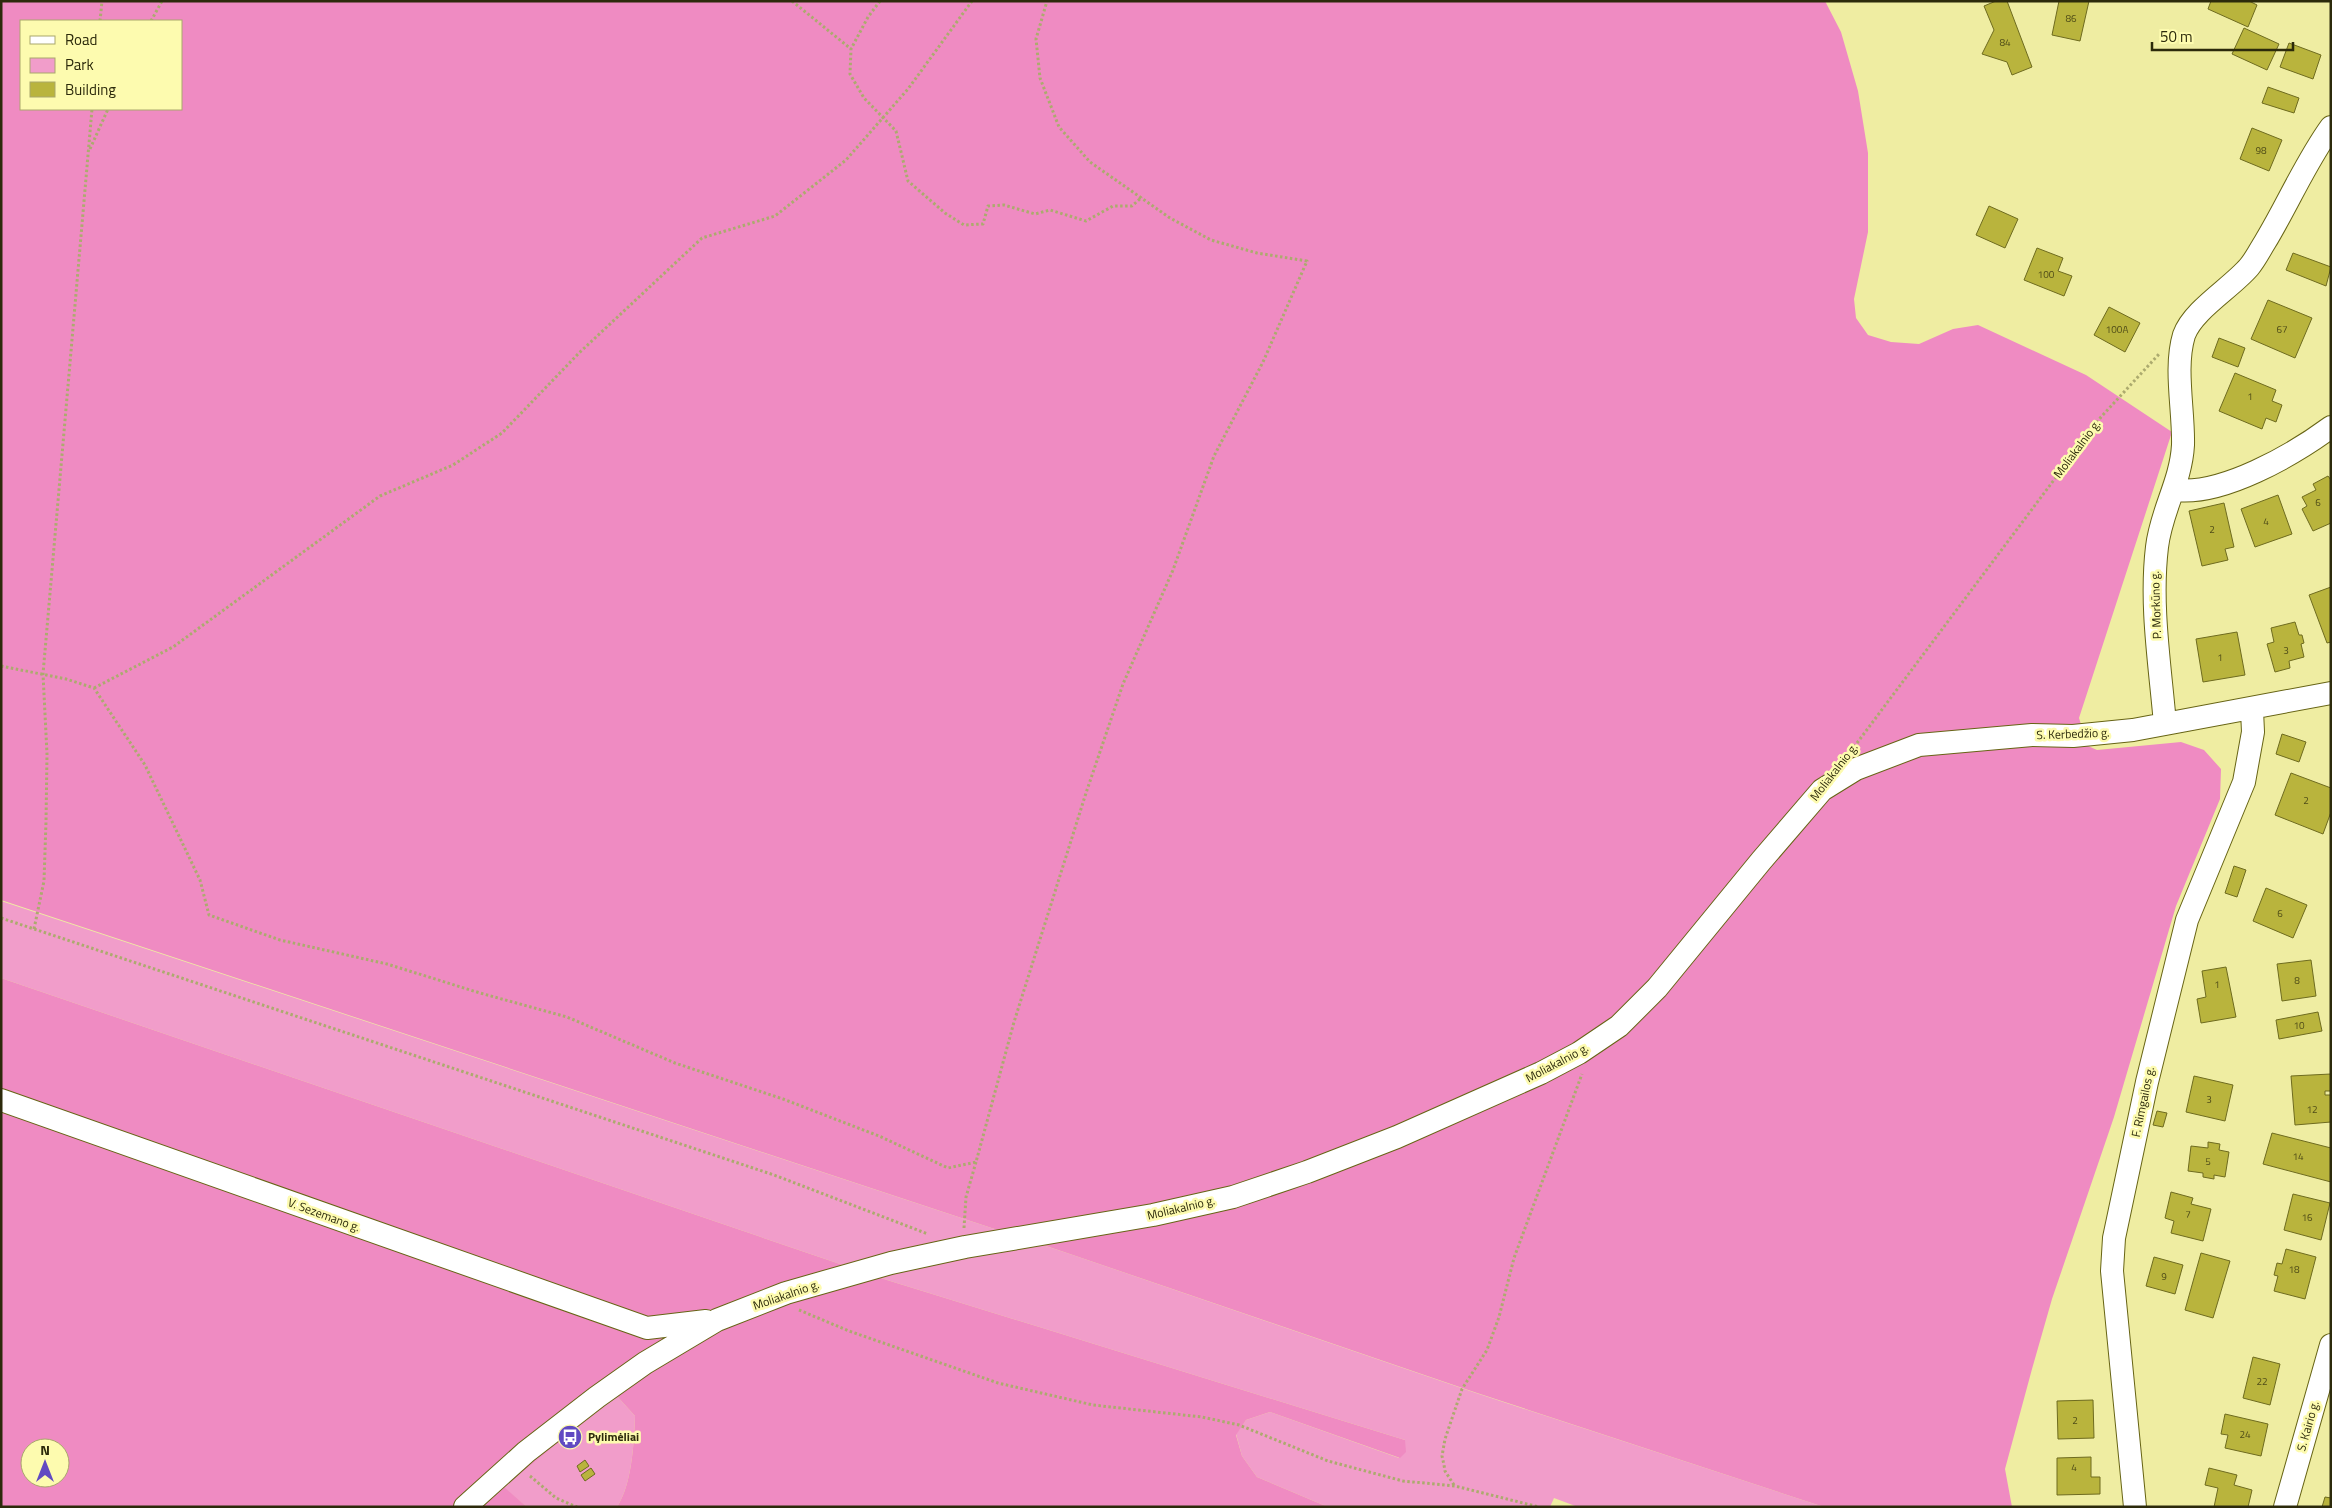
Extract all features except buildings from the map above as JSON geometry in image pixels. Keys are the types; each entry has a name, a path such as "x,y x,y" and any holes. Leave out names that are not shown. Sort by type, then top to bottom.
{"street":[{"path":"2182,346 2185,334 2194,320 2249,267 2275,225 2315,149 2331,127"},
{"name":"P. Morkūno g.","path":"2165,724 2154,604 2154,571 2157,544 2163,519 2175,490 2183,445 2182,346"},
{"path":"2175,490 2188,492 2222,485 2306,446 2331,427"},
{"name":"S. Kerbedžio g.","path":"1822,790 1856,769 1919,745 2032,735 2098,735 2252,710 2331,693"},
{"name":"F. Rimgailos g.","path":"2135,1507 2112,1271 2114,1238 2147,1082 2187,920 2244,782 2253,732 2252,710"},
{"name":"Moliakalnio g.","path":"465,1507 514,1463 597,1397 645,1363 717,1320 786,1293 891,1263 965,1247 1153,1215 1232,1197 1307,1172 1397,1137 1534,1077 1579,1053 1619,1026 1658,988 1761,861 1822,790"},
{"name":"V. Sezemano g.","path":"1,1100 647,1328 717,1320"},
{"path":"645,1363 647,1328"},
{"name":"S. Kairio g.","path":"2285,1507 2331,1344"}],"path":[{"path":"100,20 102,1"},
{"path":"152,20 162,1"},
{"path":"792,1 851,49"},
{"path":"880,1 868,17 851,49 850,74 864,98 896,131 908,181 945,213 964,225 983,224 988,206 1004,204 1035,214 1050,210 1086,221 1113,206 1132,206 1142,197"},
{"path":"94,688 173,646 380,496 453,465 502,433 579,353 702,238 775,216 846,160 908,89 972,1"},
{"path":"1,918 765,1172 965,1247 963,1219 966,1197 1014,1022 1086,793 1123,684 1173,570 1214,456 1263,362 1307,261 1257,253 1211,240 1170,218 1090,162 1059,127 1040,78 1036,39 1047,1"},
{"path":"34,930 44,881 48,754 43,674 92,110"},
{"path":"88,153 108,110"},
{"name":"Moliakalnio g.","path":"1852,750 2101,417 2159,354 2174,346 2182,346"},
{"path":"1,666 43,674 94,688 145,765 200,880 209,915 280,940 386,964 480,994 567,1017 674,1063 783,1099 879,1136 948,1168 976,1162"},
{"path":"1455,1486 1445,1471 1442,1456 1444,1439 1462,1389 1487,1350 1499,1316 1514,1258 1582,1075 1584,1068 1579,1053"},
{"path":"786,1293 790,1304 808,1314 849,1331 998,1383 1093,1405 1202,1418 1239,1425 1328,1461 1403,1480 1455,1486 1539,1507"},
{"path":"514,1463 556,1498 577,1507"}],"green space":[{"path":"1,901 1064,1252 1476,1393 1824,1507 1578,1507 1554,1498 1550,1507 1328,1507 1257,1477 1242,1456 1236,1434 1246,1420 1270,1412 1399,1458 1405,1440 887,1280 1,978"},
{"path":"616,1395 635,1416 633,1451 629,1475 622,1498 617,1507 527,1507 503,1487"}],"shaded area":[{"path":"1,1 1825,1 1841,32 1858,91 1868,153 1868,232 1854,299 1856,318 1868,335 1891,342 1919,344 1953,329 1978,325 2086,375 2172,432 2079,718 2088,746 2097,750 2181,742 2204,750 2221,769 2220,799 2176,906 2114,1117 2052,1299 2032,1369 2005,1469 2012,1507 1824,1507 1477,1393 1064,1252 1,900"},
{"path":"1,978 887,1280 1405,1440 1406,1452 1400,1458 1270,1412 1246,1420 1236,1435 1242,1456 1257,1477 1328,1507 617,1507 622,1498 629,1475 633,1451 635,1416 616,1395 504,1487 527,1507 1,1507"}],"place":[{"name":"Pylimėliai","path":"570,1437"}]}
